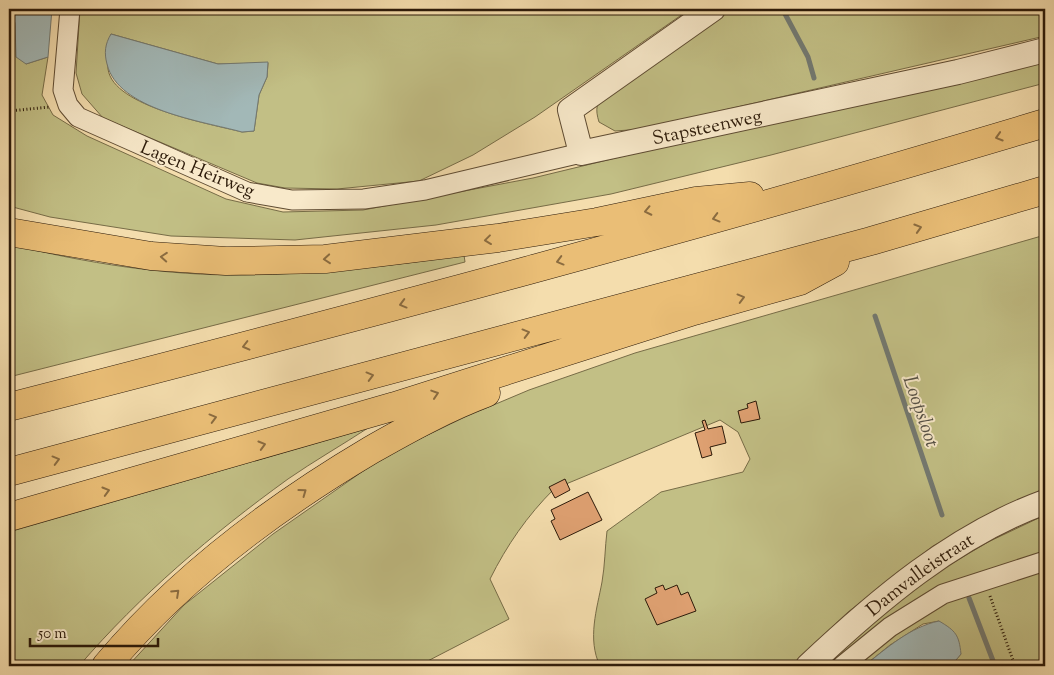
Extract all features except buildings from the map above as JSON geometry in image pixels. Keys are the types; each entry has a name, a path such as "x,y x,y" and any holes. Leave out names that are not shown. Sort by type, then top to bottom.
{"highway":[{"path":"9,407 281,337 831,187 1045,123"},
{"path":"9,232 151,256 226,261 325,259 507,237 597,222 696,201 831,187"},
{"path":"9,472 871,241 1045,190"},
{"path":"9,517 395,406 694,311 800,281 871,241"},
{"path":"106,666 171,597 222,552 318,481 404,431 476,397 586,357 694,311"}],"street":[{"path":"68,105 63,90 70,9"},
{"path":"581,153 570,110 713,9"},
{"name":"Stapsteenweg","path":"581,153 958,72 1045,50"},
{"name":"Lagen Heirweg","path":"68,105 78,117 247,192 292,200 364,199 425,190 581,153"},
{"name":"Damvalleistraat","path":"808,666 846,630 922,568 984,531 1045,502"},
{"name":"Damvalleistraat","path":"842,666 918,608 943,594 1045,561"}],"path":[{"path":"9,111 68,105"},
{"path":"985,580 1015,666"}],"shaded area":[{"path":"9,9 52,9 48,57 26,64 16,57 15,23"},
{"path":"80,9 690,9 535,117 473,155 419,181 337,189 285,188 257,183 103,118 82,94 76,73","holes":["111,34 218,64 268,63 267,77 259,95 254,131 242,132 187,119 144,104 127,94 114,82 108,69"]},
{"path":"732,9 1045,9 1045,36 642,129 615,131 599,122 597,106 606,93"},
{"path":"9,12 16,28 26,64 48,57 42,95 53,115 87,136 226,199 283,212 363,210 533,178 731,130 1045,58 1045,83 771,155 611,194 436,225 295,240 171,236 50,217 9,206"},
{"path":"111,34 218,64 268,62 267,77 259,95 254,131 242,132 185,118 144,103 127,92 114,80 107,64 107,41"},
{"path":"1045,235 1045,489 933,546 848,612 791,666 600,666 596,656 594,624 603,576 607,531 661,492 743,472 750,459 738,432 720,420 554,489 518,531 490,579 509,619 418,666 128,666 184,605 273,534 386,455 465,417 529,390 635,353"},
{"path":"9,244 67,257 126,267 216,275 328,271 464,255 465,262 9,377"},
{"path":"368,428 288,479 232,521 152,590 79,666 9,666 9,532"},
{"path":"1045,515 1045,555 942,591 836,666 820,666 924,580 988,542"},
{"path":"1045,567 1045,666 951,666 961,654 939,621 923,624 890,645 864,666 849,666 933,605"},
{"path":"939,621 953,631 958,638 961,654 951,666 864,666 890,645 909,633"}],"waterway":[{"name":"Loopsloot","path":"784,12 808,57 814,78"},
{"name":"Loopsloot","path":"875,316 942,515"},
{"name":"Loopsloot","path":"969,598 995,666"}]}
